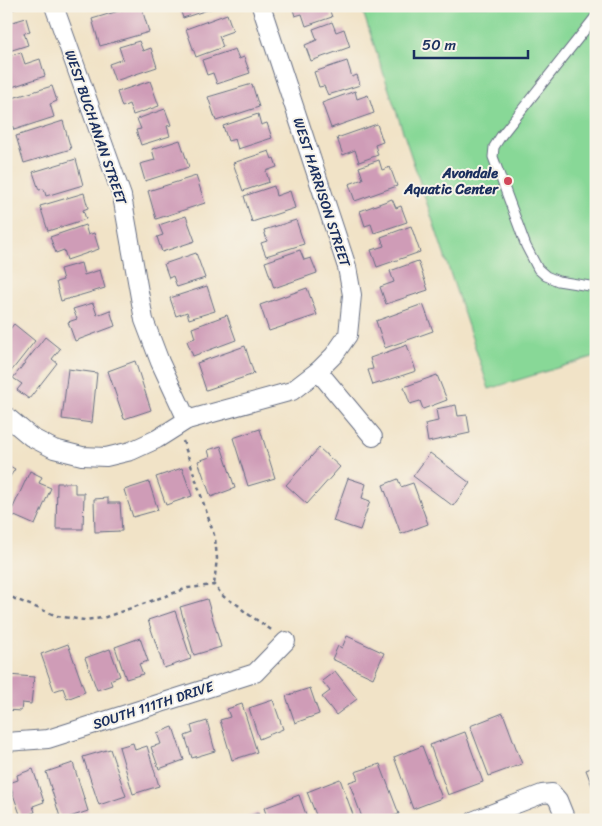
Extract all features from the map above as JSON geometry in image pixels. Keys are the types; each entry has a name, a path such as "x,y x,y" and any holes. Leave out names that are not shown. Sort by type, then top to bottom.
{"street":[{"name":"WEST BUCHANAN STREET","path":"54,6 122,196 144,320 182,423"},
{"name":"WEST HARRISON STREET","path":"6,416 31,437 54,449 82,456 106,457 132,451 157,439 182,423 292,391 318,371 334,355 348,335 352,295 347,267 261,6"},
{"path":"318,371 373,437"},
{"name":"SOUTH 111TH DRIVE","path":"6,742 48,739 255,673 286,641"},
{"path":"475,820 542,794 552,793 558,800 566,820"}],"lane":[{"path":"596,16 501,136 494,147 493,157 526,246 538,269 546,276 558,281 596,287"}],"path":[{"path":"182,423 186,447 215,538 214,584 224,597 238,605 286,641"},
{"path":"6,593 15,599 57,616 84,620 103,618 167,594 214,584"}],"green space":[{"name":"Avondale Aquatic Center","path":"361,6 596,6 596,356 489,389"}],"building":[{"path":"6,6 22,6 6,12"},
{"path":"135,6 141,6 149,32 100,46 92,19"},
{"path":"179,6 215,6 216,7 183,18"},
{"path":"292,6 328,6 332,17 306,26 302,14 295,16"},
{"path":"227,14 233,31 219,36 223,47 196,57 186,29"},
{"path":"26,18 30,32 24,33 28,45 6,52 6,24"},
{"path":"332,22 336,32 344,29 350,47 311,61 305,45 317,40 313,29"},
{"path":"139,41 143,51 151,48 157,67 115,81 109,64 123,59 119,47"},
{"path":"235,49 239,59 244,57 250,73 217,84 213,73 207,75 202,60"},
{"path":"21,52 25,64 40,59 45,76 6,89 6,57"},
{"path":"347,61 352,77 357,75 360,85 328,95 324,86 319,87 314,72"},
{"path":"150,81 159,106 133,115 129,104 122,107 117,92"},
{"path":"252,84 259,107 216,121 208,97"},
{"path":"52,86 57,101 50,104 54,117 14,130 6,107 6,100"},
{"path":"355,91 357,99 368,95 374,113 331,128 322,103"},
{"path":"165,109 171,125 167,126 170,136 141,145 136,130 141,129 137,119"},
{"path":"258,114 261,125 267,123 272,138 238,149 235,139 228,141 223,126"},
{"path":"63,121 71,149 24,163 16,136"},
{"path":"377,124 383,142 375,145 378,155 359,162 355,150 343,155 337,138"},
{"path":"180,140 189,167 145,181 140,164 155,160 152,149"},
{"path":"269,151 277,167 266,171 269,182 243,191 233,163"},
{"path":"76,159 83,185 46,196 44,189 39,190 33,172"},
{"path":"379,160 382,170 390,167 397,186 355,201 349,184 363,179 359,167"},
{"path":"196,176 205,203 156,219 148,191"},
{"path":"274,186 276,196 290,191 295,208 252,222 244,196"},
{"path":"84,193 88,208 83,210 86,219 48,231 40,206"},
{"path":"392,199 396,208 401,206 407,222 374,233 371,224 365,226 360,211"},
{"path":"186,216 195,241 162,252 157,237 163,235 159,225"},
{"path":"296,220 304,244 266,256 261,243 267,241 264,230"},
{"path":"85,225 88,235 94,233 99,249 67,260 64,250 56,253 50,237"},
{"path":"411,226 420,252 377,267 371,250 384,246 381,237"},
{"path":"300,250 304,260 311,258 317,273 274,288 265,262"},
{"path":"196,253 205,278 177,287 173,276 169,278 164,264"},
{"path":"418,261 428,290 386,304 380,287 394,282 390,271"},
{"path":"81,263 84,275 100,270 105,288 61,301 56,282 63,280 60,269"},
{"path":"207,286 215,311 189,319 187,312 176,316 170,298"},
{"path":"307,288 317,315 269,331 260,305"},
{"path":"93,303 97,315 110,310 115,326 75,341 68,322 77,319 73,309"},
{"path":"423,304 433,331 385,348 376,321"},
{"path":"227,315 236,340 193,356 187,341 195,338 192,328"},
{"path":"14,324 35,341 9,374 6,372 6,334"},
{"path":"45,337 60,349 52,359 57,363 29,399 17,390 22,384 13,378"},
{"path":"407,345 416,371 373,385 368,370 373,369 370,358"},
{"path":"245,346 254,374 206,390 197,363"},
{"path":"135,361 151,410 124,419 108,371"},
{"path":"68,369 97,373 92,423 62,419"},
{"path":"437,375 447,400 423,409 420,401 410,404 404,387"},
{"path":"456,405 458,416 467,415 470,433 428,442 425,424 438,421 436,409"},
{"path":"260,429 275,478 248,486 233,438"},
{"path":"221,446 235,488 211,497 198,461 210,457 208,450"},
{"path":"319,448 340,467 307,504 286,485"},
{"path":"430,453 470,483 453,506 413,476"},
{"path":"6,464 15,469 6,483"},
{"path":"182,468 192,496 166,505 156,477"},
{"path":"30,471 42,477 39,483 51,488 35,525 10,514"},
{"path":"348,478 366,484 362,498 370,501 360,530 333,521"},
{"path":"398,479 401,487 413,483 428,524 401,534 383,485"},
{"path":"149,482 158,510 133,517 124,490"},
{"path":"57,483 75,483 75,493 84,493 83,529 56,529"},
{"path":"108,498 108,503 120,503 122,531 95,532 94,499"},
{"path":"207,599 221,647 194,655 180,607"},
{"path":"175,611 191,659 164,668 148,620"},
{"path":"347,636 384,653 373,678 332,659 338,646 342,648"},
{"path":"140,638 148,661 139,664 143,674 126,679 115,647"},
{"path":"68,644 85,692 67,699 63,688 54,691 41,654"},
{"path":"110,649 120,676 110,680 112,685 97,690 85,658"},
{"path":"335,671 357,699 336,715 322,697 330,691 322,681"},
{"path":"8,675 34,677 31,704 22,703 21,711 6,710"},
{"path":"310,688 319,714 295,723 286,696"},
{"path":"273,700 283,729 259,739 249,708"},
{"path":"242,704 257,752 232,760 220,720 230,717 227,709"},
{"path":"503,713 522,764 489,776 470,726"},
{"path":"207,721 215,751 192,758 185,736 193,733 191,726"},
{"path":"173,727 184,760 159,769 151,747 161,744 157,733"},
{"path":"465,732 483,782 448,795 430,745"},
{"path":"133,743 135,750 147,746 159,786 133,794 119,747"},
{"path":"422,746 442,798 413,809 394,757"},
{"path":"110,749 126,796 99,805 83,757"},
{"path":"73,763 88,811 61,820 46,772"},
{"path":"380,764 399,814 382,820 363,820 349,782 358,779 355,772"},
{"path":"596,766 596,796 586,770"},
{"path":"33,769 44,802 33,806 35,812 21,817 9,783 18,780 17,775"},
{"path":"340,779 355,820 318,820 307,792"},
{"path":"299,795 308,820 268,820 264,808"},
{"path":"258,813 260,820 240,820"}],"place":[{"name":"Avondale Aquatic Center","path":"508,181"}]}
